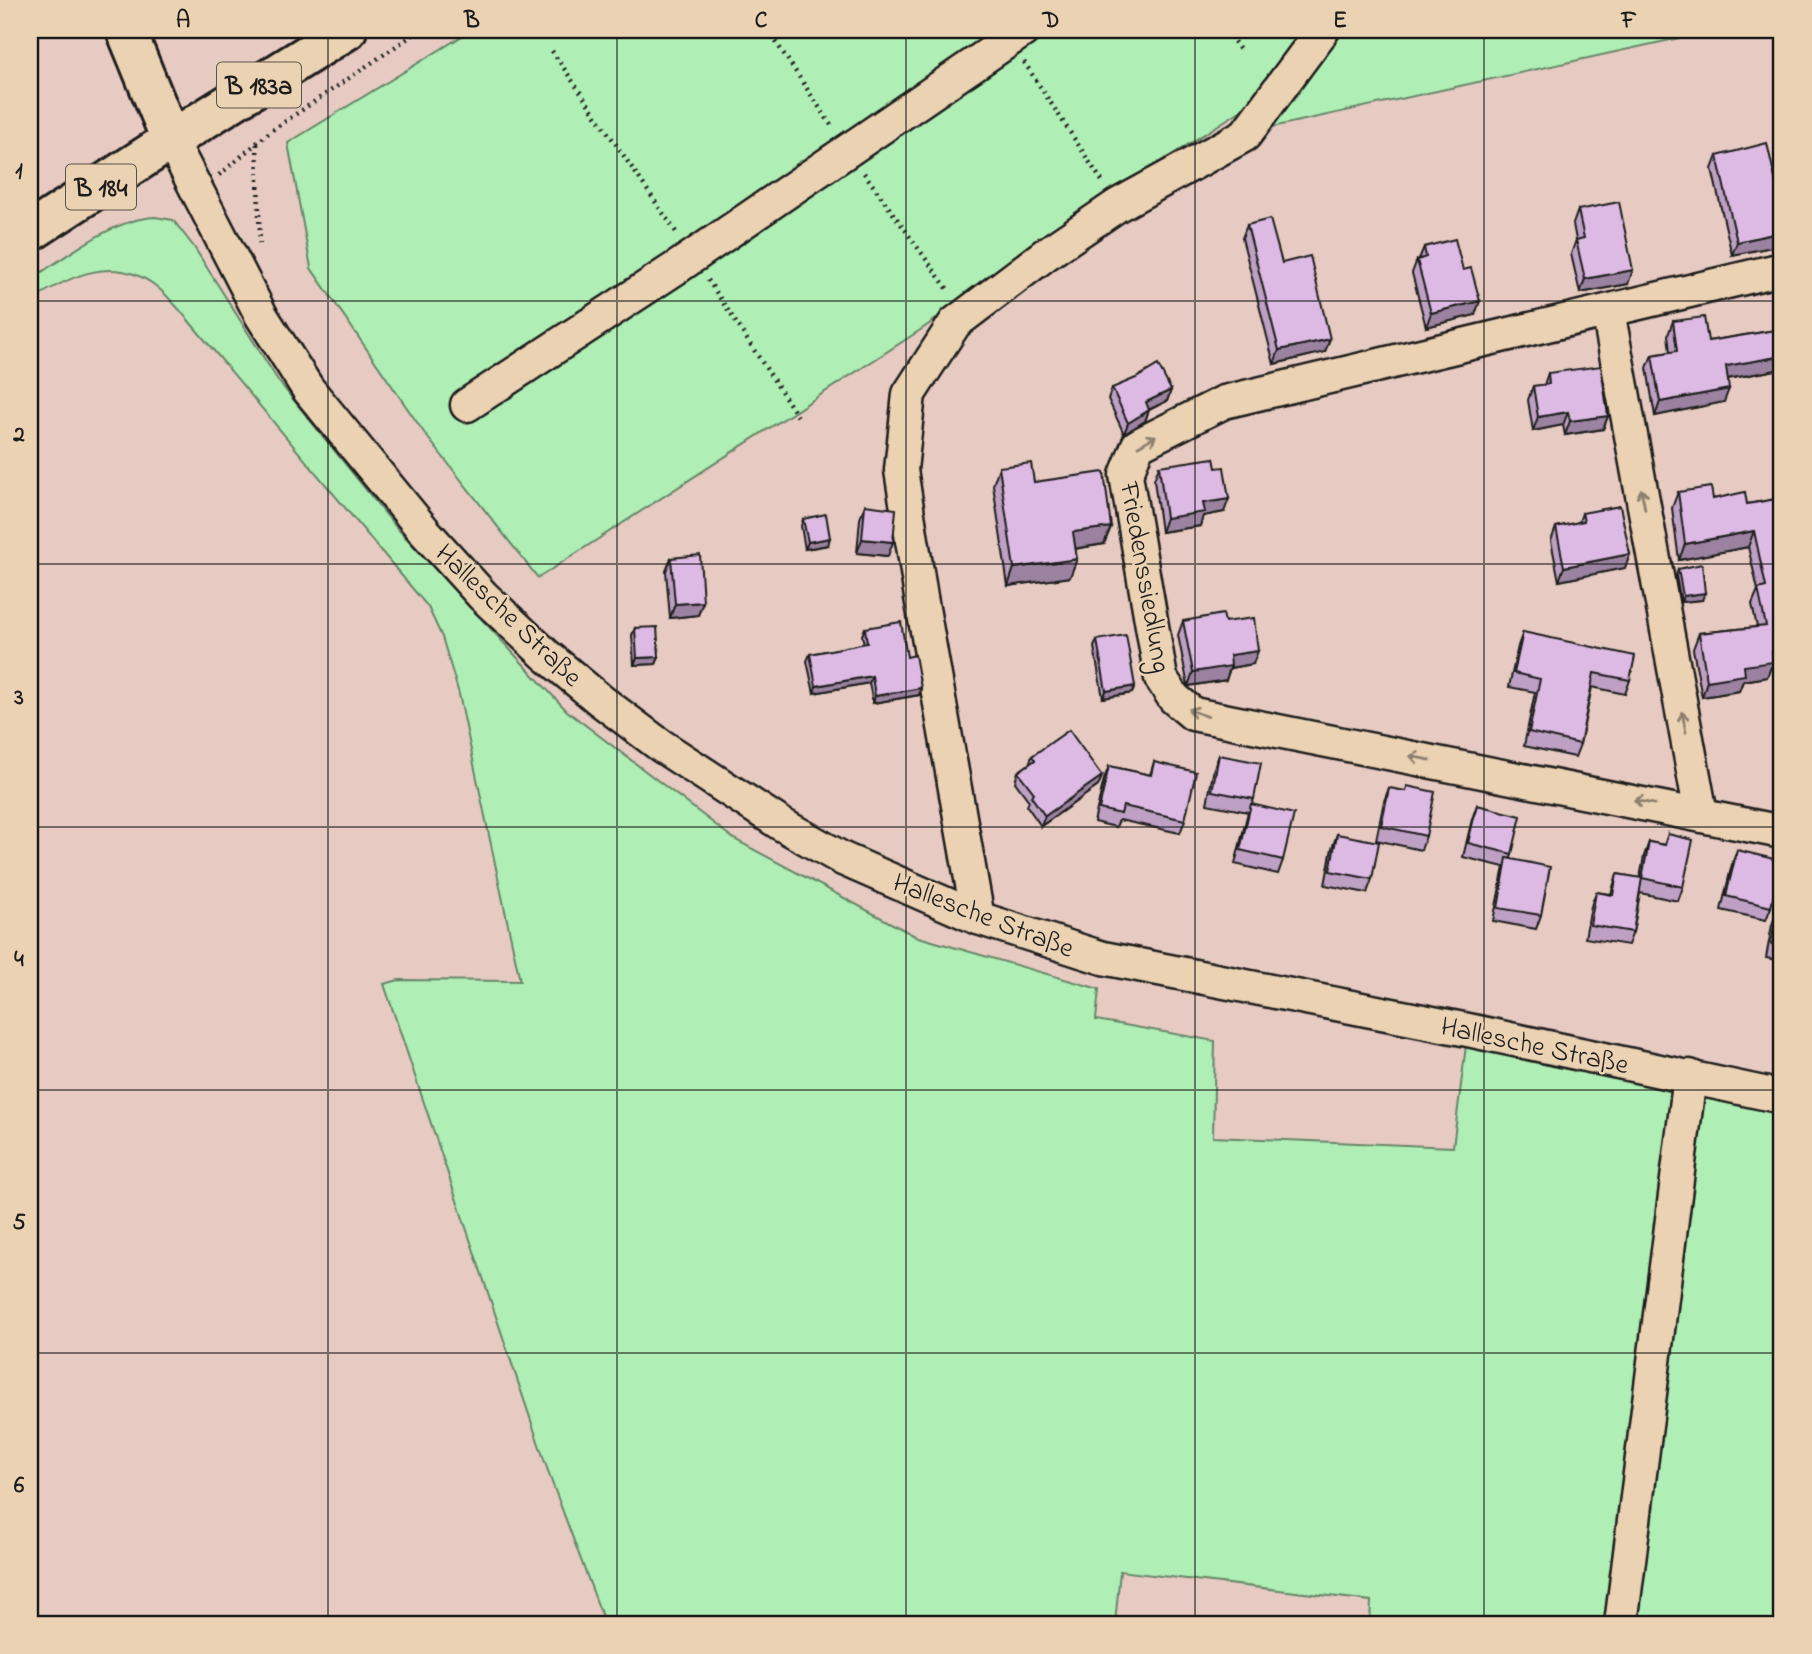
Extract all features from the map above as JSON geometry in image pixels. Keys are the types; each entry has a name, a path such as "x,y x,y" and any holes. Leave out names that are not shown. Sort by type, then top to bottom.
{"main road":[{"path":"126,30 171,140"},
{"name":"B 183a","path":"171,140 347,30"},
{"name":"B 184","path":"30,232 171,140"}],"street":[{"path":"978,918 901,470 909,394 955,323 1046,254 1118,205 1245,135 1323,30"},
{"path":"467,405 693,257 1016,35"},
{"name":"Hallesche Straße","path":"171,140 261,315 308,389 426,533 483,596 546,655 660,745 781,824 844,859 978,918 1103,958 1690,1076 1782,1097"},
{"name":"Friedenssiedlung","path":"1782,270 1224,402 1138,445 1126,475 1161,678 1174,698 1193,713 1782,832"},
{"path":"1608,311 1701,814"},
{"path":"1621,1624 1690,1076"}],"path":[{"path":"195,191 224,171 271,131 420,30"},
{"path":"1226,30 1240,50"},
{"path":"1016,35 1101,181"},
{"path":"257,144 260,253"}],"green space":[{"path":"472,30 1309,30 1251,104 1117,190 922,329 538,578 425,434 311,268 288,143"},
{"path":"1334,30 1716,30 1259,130"},
{"path":"155,217 173,220 194,247 279,382 396,527 567,711 734,839 915,936 1099,989 1096,1020 1215,1041 1213,1137 1453,1147 1468,1030 1782,1098 1782,1624 1650,1624 1622,1617 1621,1624 1370,1624 1371,1601 1120,1571 1115,1624 605,1624 550,1477 384,984 399,980 520,981 459,694 442,637 428,607 184,315 157,287 141,277 109,270 77,276 30,301 30,280 74,250 122,224"}],"building":[{"path":"1767,143 1782,210 1782,232 1737,242 1717,156"},
{"path":"1619,202 1633,270 1585,279 1576,240 1584,238 1578,210"},
{"path":"1270,219 1282,263 1310,256 1330,339 1279,350 1247,225"},
{"path":"1455,239 1463,270 1471,268 1480,301 1431,313 1417,260 1426,257 1424,247"},
{"path":"1704,317 1708,341 1782,329 1782,356 1726,366 1729,389 1660,402 1652,355 1677,351 1673,321"},
{"path":"1158,365 1171,390 1146,402 1149,410 1128,423 1112,388"},
{"path":"1601,366 1608,416 1570,421 1568,412 1538,417 1533,386 1549,384 1548,373"},
{"path":"1214,458 1216,468 1224,467 1229,499 1203,503 1205,512 1166,518 1159,466"},
{"path":"1031,463 1034,482 1104,472 1111,527 1073,532 1077,559 1014,568 999,467"},
{"path":"1711,487 1713,499 1745,492 1747,504 1782,498 1782,650 1772,652 1773,662 1744,666 1745,675 1707,681 1699,633 1766,626 1758,589 1766,587 1754,531 1685,544 1678,492"},
{"path":"865,505 896,509 893,542 862,539"},
{"path":"1620,506 1630,554 1564,567 1556,527 1584,521 1582,513"},
{"path":"826,514 830,538 808,542 803,519"},
{"path":"700,555 703,602 675,604 671,558"},
{"path":"1702,564 1705,593 1683,596 1678,569"},
{"path":"1223,614 1225,622 1254,618 1258,651 1230,655 1231,666 1193,672 1183,621"},
{"path":"901,622 907,657 915,655 921,688 875,696 872,676 816,686 810,654 867,643 865,628"},
{"path":"657,627 659,657 637,658 635,628"},
{"path":"1523,632 1635,656 1630,680 1594,673 1580,744 1529,732 1540,679 1514,673"},
{"path":"1126,635 1135,686 1106,691 1097,640"},
{"path":"1069,730 1102,776 1045,816 1031,796 1034,793 1018,772 1035,760 1032,756"},
{"path":"1219,755 1261,763 1254,799 1212,791"},
{"path":"1154,762 1196,772 1185,820 1123,806 1121,814 1099,809 1109,766 1151,775"},
{"path":"1407,786 1435,792 1426,836 1381,826 1389,788 1406,791"},
{"path":"1251,804 1294,814 1283,860 1240,850"},
{"path":"1477,805 1521,816 1512,854 1468,843"},
{"path":"1337,834 1379,842 1372,879 1330,871"},
{"path":"1668,834 1693,840 1683,887 1642,878 1649,842 1665,845"},
{"path":"1737,850 1782,861 1771,907 1726,896"},
{"path":"1507,858 1550,867 1541,915 1498,908"},
{"path":"1617,874 1642,878 1633,932 1590,925 1596,892 1613,895"},
{"path":"1777,911 1782,913 1782,947 1771,944"}]}
